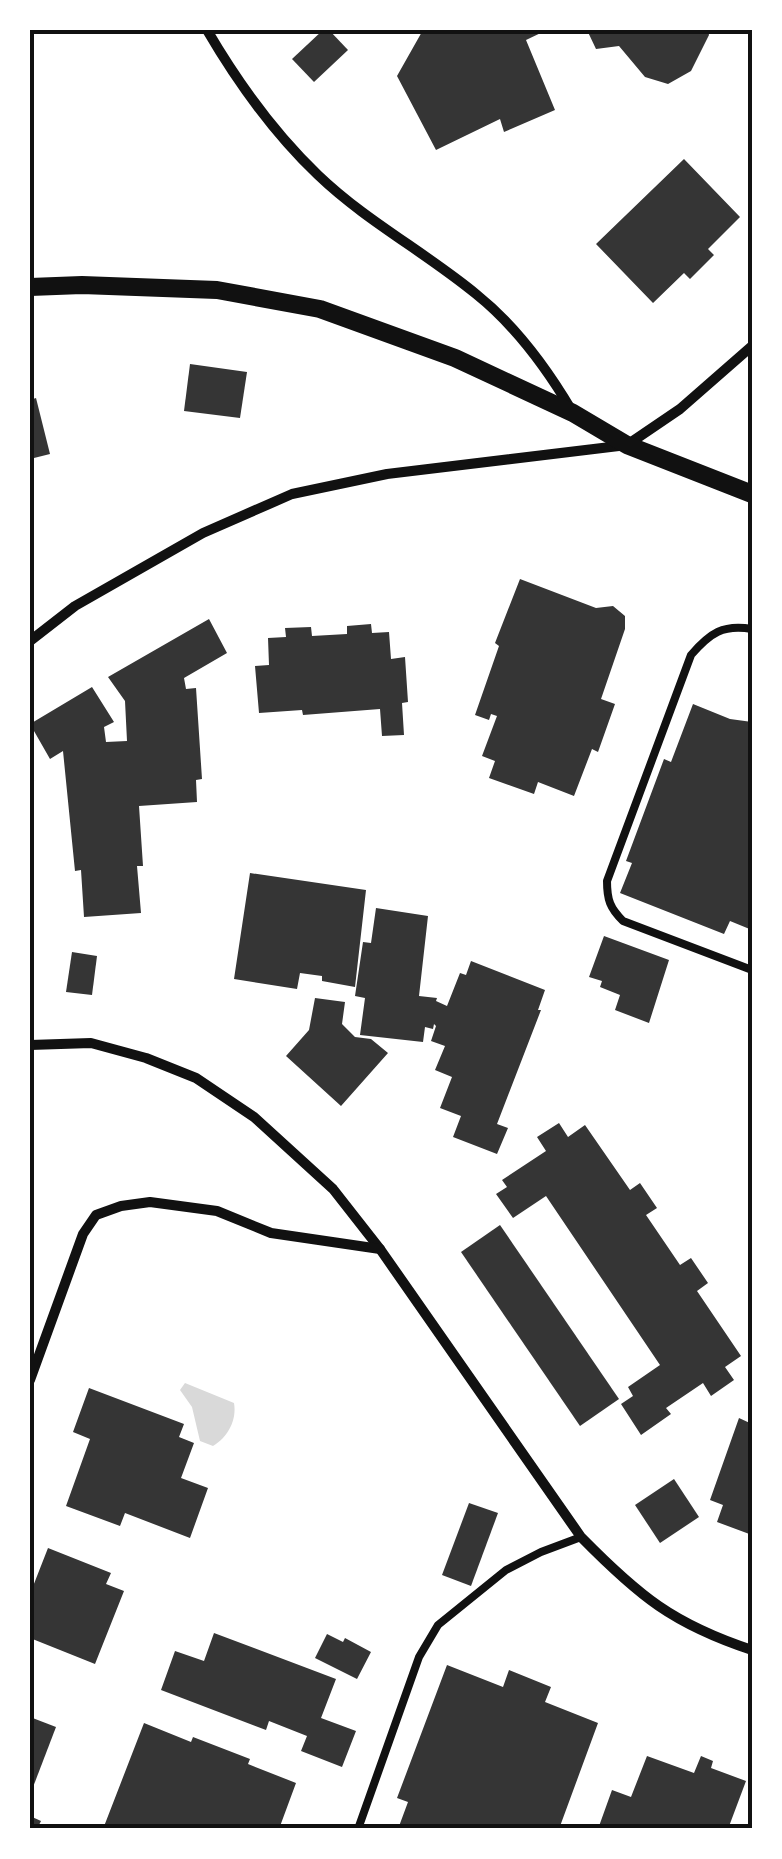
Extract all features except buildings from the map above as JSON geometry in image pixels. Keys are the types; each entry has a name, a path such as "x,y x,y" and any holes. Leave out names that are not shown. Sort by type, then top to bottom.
{"street":[{"path":"206,30 264,117 307,164 373,222 476,293 516,330 573,413"},
{"path":"30,287 218,290 320,308 454,358 573,413 627,445 752,494"},
{"path":"30,641 75,606 203,533 292,494 388,474 627,445 680,409 752,346"},
{"path":"30,1045 91,1044 146,1058 196,1078 254,1117 333,1189 380,1249 582,1537 621,1578 666,1614 752,1650"},
{"path":"30,1380 83,1234 96,1215 120,1206 150,1202 218,1211 271,1233 380,1249"}],"lane":[{"path":"752,629 721,628 706,636 692,654 606,881 610,907 623,921 752,970"},
{"path":"358,1829 420,1657 438,1626 506,1570 582,1537"}],"shaded area":[{"path":"185,1383 234,1403 230,1427 213,1446 200,1441 192,1407 180,1390"}]}
